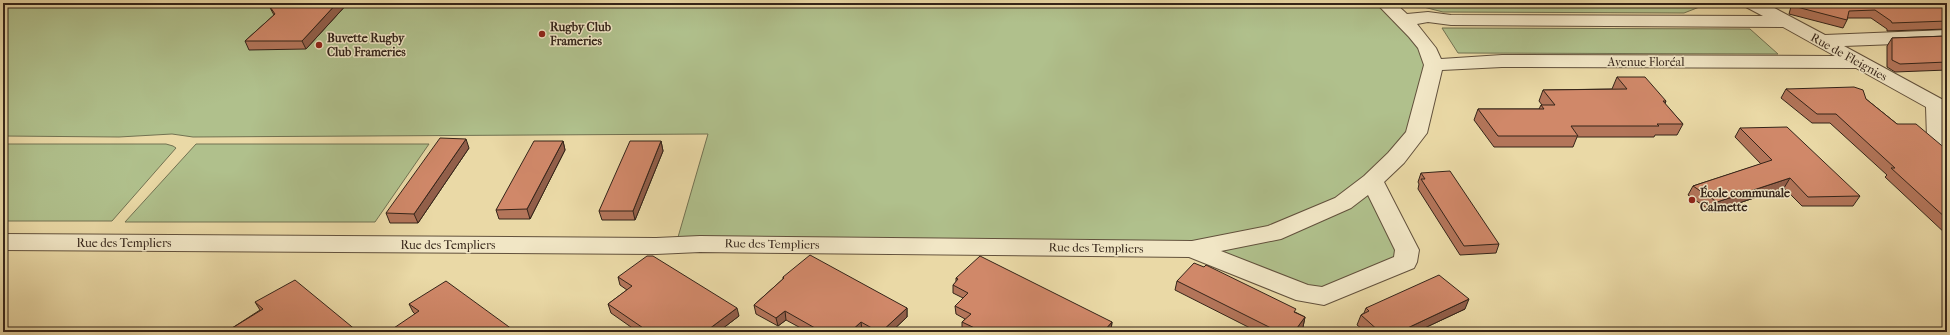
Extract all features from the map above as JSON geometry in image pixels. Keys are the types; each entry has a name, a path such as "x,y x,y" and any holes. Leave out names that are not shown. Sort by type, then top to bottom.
{"street":[{"path":"1385,3 1404,20 1430,56"},
{"name":"Rue de Fleignies","path":"1752,3 1941,107"},
{"path":"1404,20 1428,18 1451,20 1788,22"},
{"path":"1820,41 1947,36"},
{"name":"Avenue Floréal","path":"1430,56 1502,61 1858,62"},
{"name":"Rue des Templiers","path":"3,242 656,246 708,244 1192,249 1273,234 1343,203 1372,181 1396,158 1416,133 1430,56"},
{"path":"1941,107 1938,138 1947,146"},
{"path":"1192,249 1305,294 1324,296 1405,262 1407,250 1372,181"}],"green space":[{"path":"3,3 1385,3 1427,48 1416,133 1372,181 1407,250 1324,296 1192,249 676,244 708,134 193,137 172,134 119,137 3,136"},
{"path":"1408,3 1702,3 1702,6 1684,13 1443,12"},
{"path":"1442,28 1750,29 1778,54 1458,53"},
{"path":"3,144 166,144 176,148 112,221 3,221"},
{"path":"196,144 429,144 375,222 125,222"}],"building":[{"path":"337,3 302,41 245,41 275,14 268,4"},
{"path":"1794,3 1947,3 1947,21 1892,23 1875,10 1849,11 1847,20 1793,6"},
{"path":"1947,36 1947,62 1900,64 1892,60 1892,38"},
{"path":"1617,77 1645,77 1666,101 1663,101 1683,124 1657,124 1659,126 1571,126 1578,136 1498,136 1478,109 1544,109 1541,105 1555,105 1543,90 1627,89"},
{"path":"1854,87 1863,90 1866,99 1897,124 1916,124 1947,150 1947,219 1891,168 1895,168 1836,114 1817,114 1786,89"},
{"path":"1787,127 1860,196 1808,197 1790,178 1717,202 1693,186 1772,160 1740,128"},
{"path":"440,138 466,139 414,214 386,213"},
{"path":"534,141 563,141 527,209 496,210"},
{"path":"630,141 661,141 633,211 599,211"},
{"path":"1450,171 1499,244 1464,246 1421,179 1425,179 1421,173"},
{"path":"810,255 907,308 881,332 861,322 850,332 822,332 785,311 776,318 754,305 784,278 783,277"},
{"path":"647,256 653,256 737,308 705,332 649,332 608,304 632,286 618,277"},
{"path":"980,256 1112,322 1103,332 983,332 962,322 971,314 955,306 968,293 953,285 958,279 956,278"},
{"path":"1194,263 1204,267 1206,265 1296,309 1294,312 1305,317 1294,332 1279,332 1177,281"},
{"path":"1439,275 1469,299 1399,332 1380,332 1361,315 1369,311 1366,308"},
{"path":"295,280 357,331 232,332 229,330 263,309 255,302"},
{"path":"446,281 516,332 388,332 419,311 409,304"}],"place":[{"name":"Rugby Club Frameries","path":"542,34"},
{"name":"Buvette Rugby Club Frameries","path":"319,45"},
{"name":"École communale Calmette","path":"1692,200"}]}
